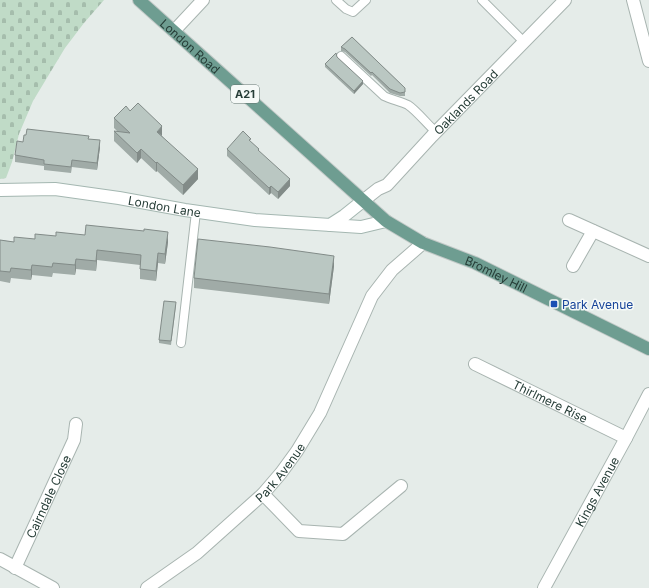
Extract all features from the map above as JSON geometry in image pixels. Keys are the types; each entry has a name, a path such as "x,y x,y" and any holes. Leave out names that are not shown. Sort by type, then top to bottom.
{"main road":[{"name":"London Road","path":"139,0 350,188"},
{"name":"Bromley Hill","path":"350,188 386,221 423,243 475,263 649,349"}],"street":[{"path":"174,31 203,0"},
{"name":"Oaklands Road","path":"364,200 378,189 387,185 434,134 565,0"},
{"path":"633,0 649,56"},
{"name":"London Lane","path":"0,190 55,189 255,220 361,226 386,221"},
{"path":"330,225 364,200"},
{"path":"569,220 649,256"},
{"path":"573,266 592,231"},
{"name":"Park Avenue","path":"147,588 197,553 264,494 281,473 297,451 320,413 372,296 392,270 423,243"},
{"name":"Thirlmere Rise","path":"475,364 626,438"},
{"name":"Kings Avenue","path":"544,588 649,394"},
{"name":"Cairndale Close","path":"15,568 74,440 76,424"},
{"path":"264,494 299,531 343,534 401,486"},
{"path":"0,559 53,588"}],"lane":[{"path":"336,0 346,9 353,12 366,0"},
{"path":"482,0 524,42"},
{"path":"341,56 384,96 390,99 398,100 409,106 434,134"},
{"path":"181,343 196,212"}],"green space":[{"path":"0,0 104,0 65,48 33,101 19,134 12,162 6,178 0,179"}],"building":[{"path":"352,37 405,88 405,92 400,93 390,89 341,47"},
{"path":"336,53 337,57 363,81 354,91 325,64"},
{"path":"138,103 162,126 157,132 198,169 183,185 141,149 137,153 114,131 130,133 114,118 126,106 130,111"},
{"path":"27,129 89,136 88,139 100,140 97,163 72,160 71,167 44,164 44,160 15,155 17,141 23,142"},
{"path":"243,131 251,139 249,140 259,149 258,150 290,179 278,192 271,186 269,188 227,149"},
{"path":"86,225 168,232 165,254 158,253 156,271 140,269 141,255 97,250 96,261 76,259 75,265 53,263 52,267 32,265 31,270 11,268 10,272 0,271 0,240 14,242 14,237 35,239 35,234 56,236 56,232 85,235"},
{"path":"198,239 334,256 329,294 194,278"},
{"path":"164,301 176,302 171,341 159,340"}],"place":[{"name":"Park Avenue","path":"554,304"}]}
